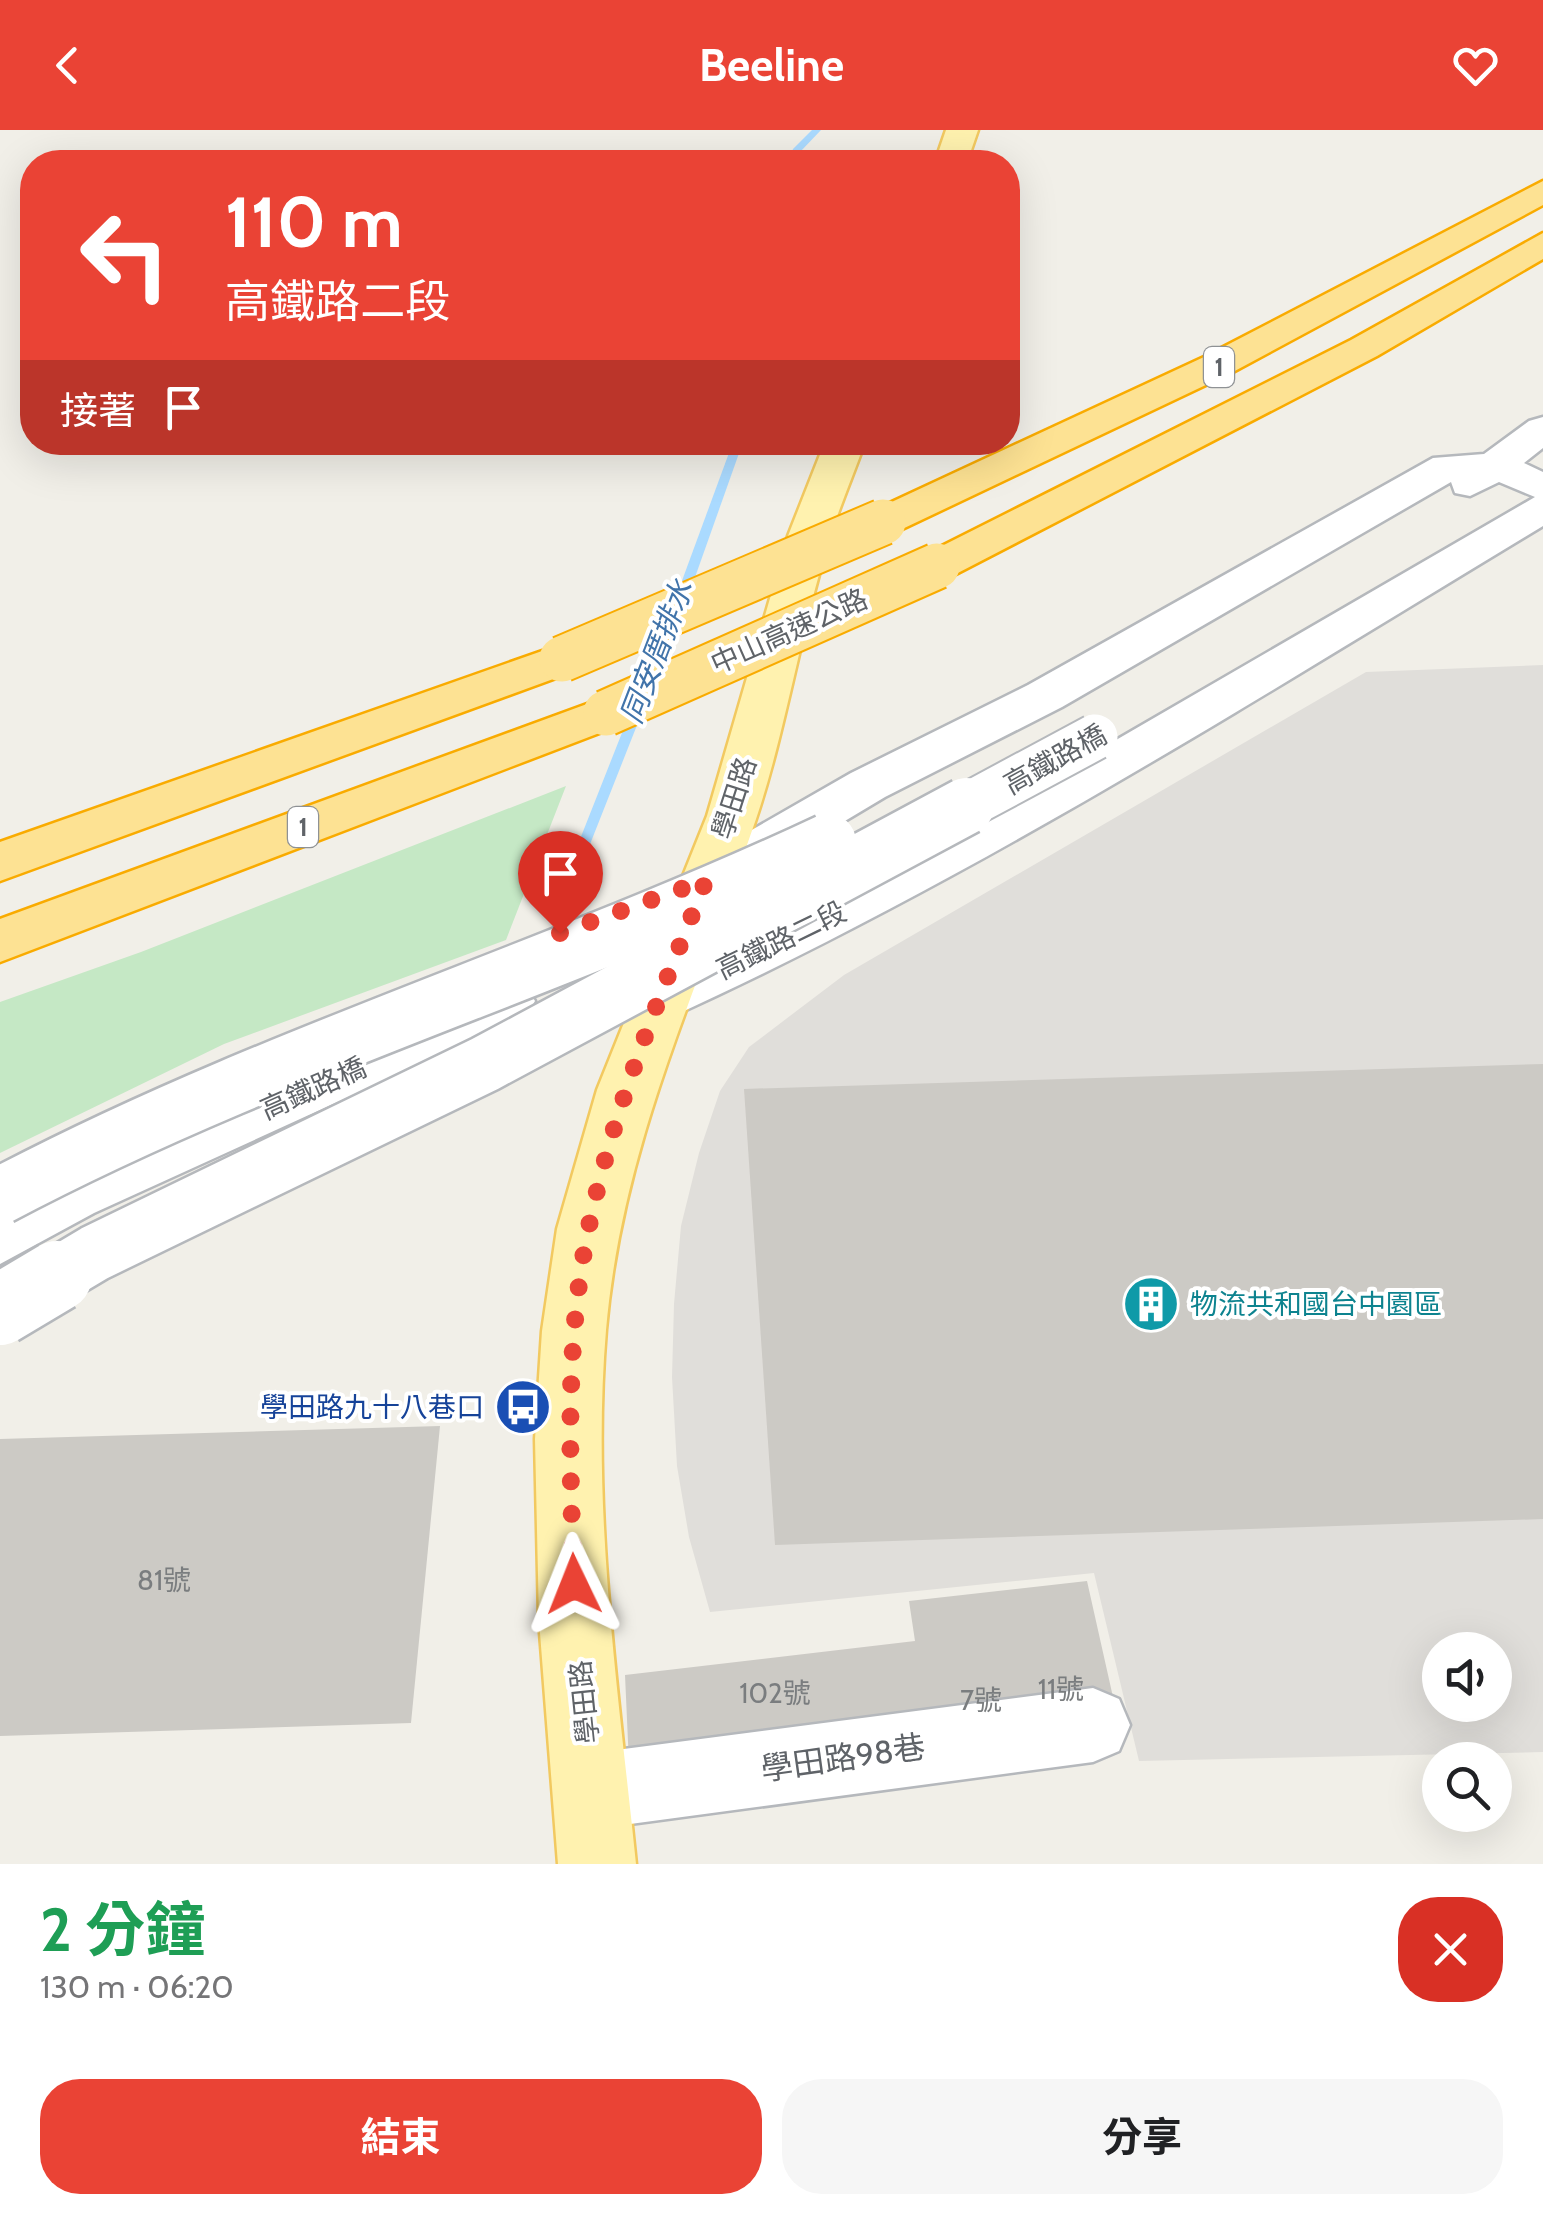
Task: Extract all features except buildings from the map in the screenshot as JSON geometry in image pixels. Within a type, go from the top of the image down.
[{"type":"highway","name":"1","points":[[0,862],[562,659],[883,522],[1098,427],[1313,321],[1543,191]]},
{"type":"highway","name":"中山高速公路","points":[[0,941],[606,713],[937,566],[1364,348],[1543,244]]},
{"type":"main road","name":"學田路","points":[[597,1864],[575,1620],[568,1439],[574,1332],[588,1230],[611,1136],[659,997],[732,816],[809,536],[840,455]]},
{"type":"street","points":[[0,1168],[47,1141],[250,1052],[706,880],[868,785],[1045,696],[1447,466],[1532,468],[1509,424],[1543,400]]},
{"type":"street","name":"高鐵路橋","points":[[0,1310],[95,1253],[485,1064],[1084,728],[1384,568],[1532,468]]},
{"type":"street","name":"高鐵路二段","points":[[0,1337],[106,1275],[332,1159],[497,1085],[659,997],[770,949],[1121,760],[1532,468]]},
{"type":"street","name":"高鐵路橋","points":[[0,1196],[56,1164],[264,1070],[612,938],[1084,728]]},
{"type":"street","name":"高鐵路橋","points":[[0,1237],[72,1195],[472,1020],[574,966],[706,880]]},
{"type":"street","name":"高鐵路橋","points":[[0,1274],[81,1227],[236,1150],[485,1037],[659,997]]},
{"type":"street","name":"學田路98巷","points":[[593,1791],[1092,1725]]},
{"type":"shaded area","name":"物流共和國台中園區","points":[[1543,665],[1543,1752],[1512,1753],[1512,1742],[1422,1742],[1422,1755],[1139,1761],[1094,1573],[710,1612],[689,1537],[677,1466],[672,1377],[681,1226],[720,1091],[749,1047],[844,975],[1366,672]]},
{"type":"green space","points":[[566,786],[506,940],[224,1044],[0,1153],[0,1002],[141,952]]},
{"type":"waterway","name":"同安厝排水","points":[[797,150],[817,130]]},
{"type":"waterway","name":"同安厝排水","points":[[682,597],[733,455]]},
{"type":"waterway","name":"同安厝排水","points":[[647,685],[670,626]]},
{"type":"waterway","name":"同安厝排水","points":[[577,862],[637,710]]},
{"type":"place","name":"物流共和國台中園區","points":[[1151,1304]]},
{"type":"place","name":"學田路九十八巷口","points":[[523,1407]]},
{"type":"route","points":[[560,933],[706,880],[659,997],[611,1136],[588,1230],[574,1332],[568,1439],[574,1584]]}]
